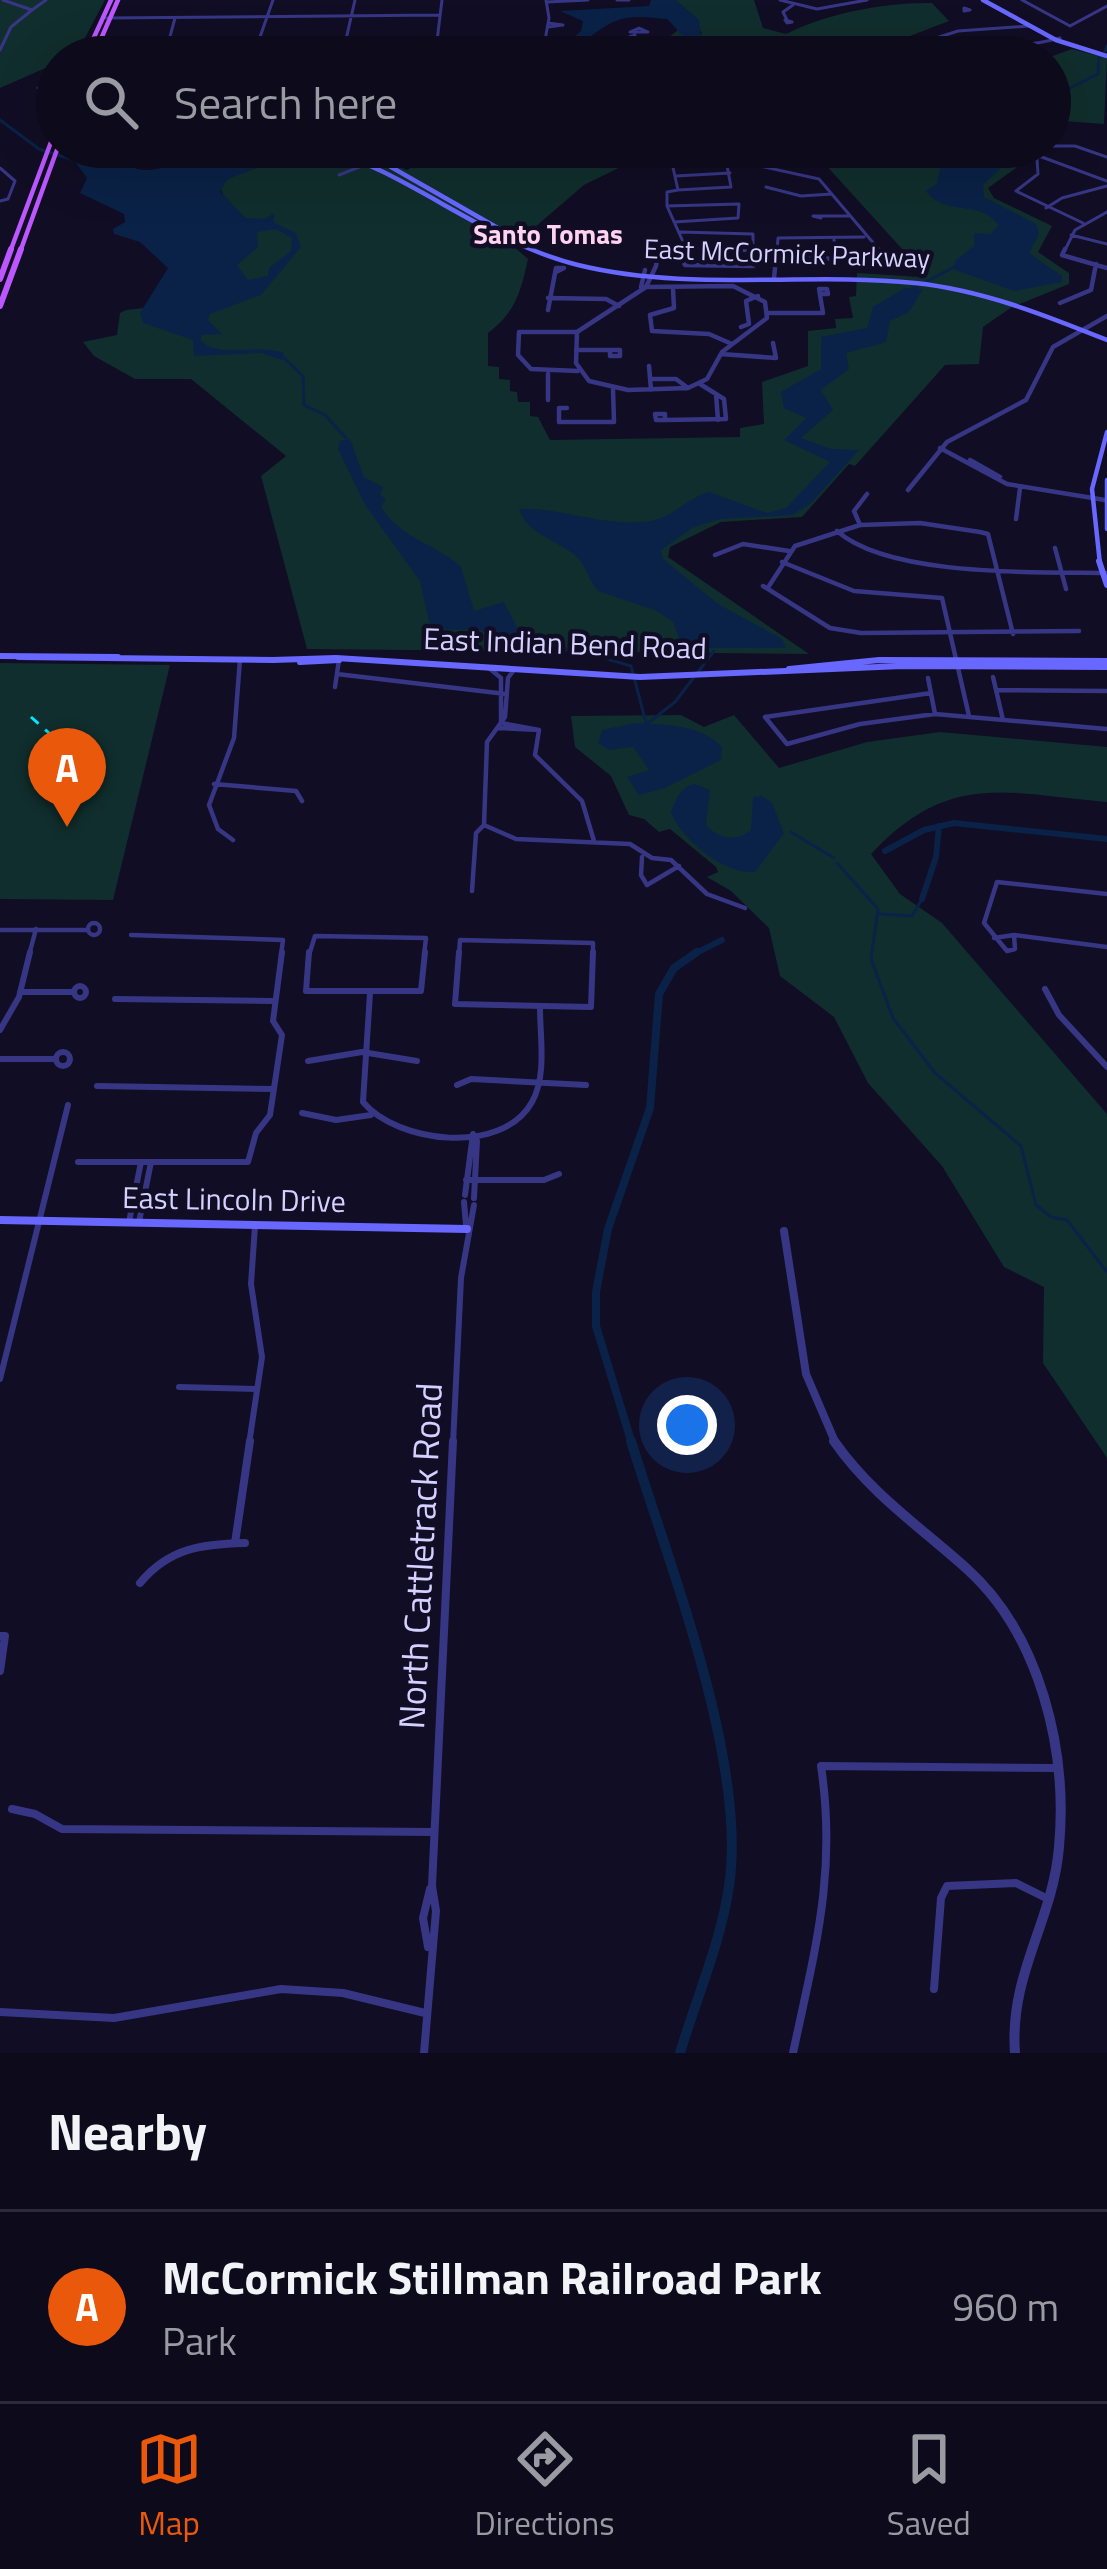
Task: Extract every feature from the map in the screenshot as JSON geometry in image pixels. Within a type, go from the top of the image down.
[{"type":"main road","points":[[98,36],[115,0]]},
{"type":"main road","points":[[987,0],[1051,36]]},
{"type":"main road","points":[[987,0],[1053,36]]},
{"type":"main road","points":[[1071,43],[1107,55]]},
{"type":"main road","name":"East McCormick Parkway","points":[[387,168],[534,248],[597,269],[944,282],[1015,298],[1107,337]]},
{"type":"main road","points":[[0,279],[45,169]]},
{"type":"main road","points":[[0,306],[45,169]]},
{"type":"main road","points":[[1107,432],[1091,498],[1107,585]]},
{"type":"main road","points":[[1107,480],[1107,529]]},
{"type":"main road","name":"East Indian Bend Road","points":[[0,656],[339,660],[558,673],[707,675],[957,663],[1107,664]]},
{"type":"main road","name":"East Lincoln Drive","points":[[0,1220],[467,1228]]},
{"type":"street","points":[[3,0],[32,10]]},
{"type":"street","points":[[0,50],[11,27],[46,0]]},
{"type":"street","points":[[259,36],[273,0]]},
{"type":"street","points":[[348,36],[356,0]]},
{"type":"street","points":[[438,36],[442,0]]},
{"type":"street","points":[[546,36],[547,1],[588,0]]},
{"type":"street","points":[[617,0],[629,0]]},
{"type":"street","points":[[780,0],[817,9],[867,0]]},
{"type":"street","points":[[1022,0],[1070,26],[1107,6]]},
{"type":"street","points":[[1033,7],[1049,3]]},
{"type":"street","points":[[787,20],[783,12],[793,5]]},
{"type":"street","points":[[106,18],[440,15]]},
{"type":"street","points":[[170,36],[175,18]]},
{"type":"street","points":[[992,23],[994,31]]},
{"type":"street","points":[[942,36],[1029,26]]},
{"type":"street","points":[[1071,147],[1107,157]]},
{"type":"street","points":[[0,168],[14,178],[3,201]]},
{"type":"street","points":[[674,168],[678,190]]},
{"type":"street","points":[[680,232],[753,234],[751,267],[685,265],[680,232],[667,206],[667,192],[731,187],[728,168]]},
{"type":"street","points":[[778,168],[806,173],[832,194],[884,256]]},
{"type":"street","points":[[1038,168],[1016,191],[1083,224]]},
{"type":"street","points":[[1068,168],[1107,184]]},
{"type":"street","points":[[676,176],[730,173]]},
{"type":"street","points":[[1046,208],[1107,184]]},
{"type":"street","points":[[773,189],[808,197],[832,194]]},
{"type":"street","points":[[667,206],[737,203],[739,218],[674,221]]},
{"type":"street","points":[[1106,213],[1071,235],[1062,254],[1107,268]]},
{"type":"street","points":[[821,218],[852,215]]},
{"type":"street","points":[[1071,235],[1107,244]]},
{"type":"street","points":[[773,276],[778,238],[866,237]]},
{"type":"street","points":[[778,260],[838,259],[834,240]]},
{"type":"street","points":[[650,287],[658,244]]},
{"type":"street","points":[[658,252],[754,250]]},
{"type":"street","points":[[778,260],[783,276]]},
{"type":"street","points":[[1060,303],[1091,290],[1096,264]]},
{"type":"street","points":[[548,310],[556,272]]},
{"type":"street","points":[[642,289],[645,272]]},
{"type":"street","points":[[578,371],[531,369],[518,355],[518,332],[577,332],[650,287],[733,286],[758,296],[769,313]]},
{"type":"street","points":[[673,289],[674,308],[650,315],[652,331],[706,334],[732,344]]},
{"type":"street","points":[[769,313],[823,314],[820,295]]},
{"type":"street","points":[[742,327],[749,324],[746,301],[758,296]]},
{"type":"street","points":[[548,298],[606,298],[619,305]]},
{"type":"street","points":[[577,332],[578,371],[589,381],[613,389],[688,388],[712,375],[721,354],[769,313]]},
{"type":"street","points":[[908,490],[942,447],[1026,400],[1051,349],[1095,320],[1107,320]]},
{"type":"street","points":[[721,354],[776,358],[773,343]]},
{"type":"street","points":[[576,350],[610,350]]},
{"type":"street","points":[[649,366],[651,390]]},
{"type":"street","points":[[548,372],[548,400]]},
{"type":"street","points":[[650,379],[676,380],[688,388]]},
{"type":"street","points":[[665,420],[726,419],[724,399],[700,384]]},
{"type":"street","points":[[569,422],[614,422],[613,389]]},
{"type":"street","points":[[716,394],[718,420]]},
{"type":"street","points":[[942,447],[1021,487],[1105,500]]},
{"type":"street","points":[[1016,519],[1015,502],[1021,487]]},
{"type":"street","points":[[860,524],[854,511],[867,494]]},
{"type":"street","points":[[715,555],[753,544],[789,551],[860,524],[920,521],[988,534],[1013,634]]},
{"type":"street","points":[[837,531],[874,556],[998,570],[1105,573]]},
{"type":"street","points":[[1055,548],[1066,589]]},
{"type":"street","points":[[789,551],[766,586],[791,607],[830,628],[950,634],[1078,631]]},
{"type":"street","points":[[782,562],[812,570],[854,591],[942,598],[969,716]]},
{"type":"street","points":[[233,840],[213,823],[207,803],[235,735],[240,659]]},
{"type":"street","points":[[335,687],[339,660]]},
{"type":"street","points":[[489,668],[501,678],[504,694]]},
{"type":"street","points":[[472,891],[476,833],[484,825],[487,742],[499,725],[508,678],[514,670]]},
{"type":"street","points":[[337,674],[504,694]]},
{"type":"street","points":[[993,677],[1003,719]]},
{"type":"street","points":[[928,678],[935,715]]},
{"type":"street","points":[[996,690],[1107,691]]},
{"type":"street","points":[[931,693],[765,717],[787,744],[860,724],[935,715],[1107,729]]},
{"type":"street","points":[[851,705],[860,724]]},
{"type":"street","points":[[499,725],[539,730],[535,755],[582,801],[594,842]]},
{"type":"street","points":[[214,784],[296,791],[302,801]]},
{"type":"street","points":[[484,825],[509,840],[620,842],[652,862],[665,858],[697,885],[745,908]]},
{"type":"street","points":[[642,856],[643,884],[680,866]]},
{"type":"street","points":[[1014,935],[1015,949],[1010,951],[994,938],[983,917],[997,882],[1107,894]]},
{"type":"street","points":[[0,1030],[20,992],[36,929]]},
{"type":"street","points":[[0,930],[87,930]]},
{"type":"street","points":[[78,1162],[248,1162],[256,1133],[270,1115],[282,1035],[273,1022],[284,940],[130,935]]},
{"type":"street","points":[[994,938],[1014,935],[1107,947]]},
{"type":"street","points":[[315,936],[426,938],[422,991],[370,993],[306,991],[310,942],[315,936]]},
{"type":"street","points":[[460,940],[592,943],[591,1007],[540,1008],[455,1004],[460,940]]},
{"type":"street","points":[[1045,988],[1059,1015],[1107,1067]]},
{"type":"street","points":[[20,992],[72,992]]},
{"type":"street","points":[[370,993],[361,1091],[371,1114]]},
{"type":"street","points":[[115,1000],[274,1001]]},
{"type":"street","points":[[302,1113],[315,1119],[371,1114],[405,1134],[473,1134],[508,1126],[533,1101],[540,1008]]},
{"type":"street","points":[[308,1061],[320,1055],[404,1055],[417,1061]]},
{"type":"street","points":[[0,1059],[56,1059]]},
{"type":"street","points":[[457,1085],[471,1079],[586,1085]]},
{"type":"street","points":[[98,1086],[274,1089]]},
{"type":"street","points":[[0,1379],[68,1105]]},
{"type":"street","name":"North Cattletrack Road","points":[[424,2053],[436,1911],[434,1832],[461,1278],[478,1141],[473,1134]]},
{"type":"street","points":[[134,1222],[146,1162]]},
{"type":"street","points":[[471,1180],[544,1180],[559,1174]]},
{"type":"street","points":[[140,1583],[174,1550],[201,1543],[240,1543],[261,1342],[250,1268],[255,1225]]},
{"type":"street","points":[[784,1231],[798,1352],[823,1420],[872,1489],[1004,1606],[1036,1670],[1061,1842],[1014,1993],[1015,2053]]},
{"type":"street","points":[[179,1387],[257,1389]]},
{"type":"street","points":[[0,1636],[4,1636],[5,1651],[0,1671]]},
{"type":"street","points":[[793,2053],[827,1894],[830,1826],[821,1766],[1053,1768]]},
{"type":"street","points":[[12,1809],[62,1828],[434,1832]]},
{"type":"street","points":[[934,1989],[941,1898],[947,1886],[1016,1883],[1046,1898]]},
{"type":"street","points":[[0,2012],[92,2019],[156,2014],[258,1990],[345,1990],[425,2013]]},
{"type":"green space","points":[[0,0],[105,0],[86,36],[36,36],[36,72],[0,88]]},
{"type":"green space","points":[[675,0],[754,0],[763,28],[786,34],[838,15],[896,4],[932,3],[949,21],[910,36],[694,36],[702,34],[694,16]]},
{"type":"green space","points":[[1071,49],[1107,58],[1104,124],[1071,122]]},
{"type":"green space","points":[[253,168],[619,168],[584,185],[513,246],[528,259],[523,282],[505,318],[488,333],[488,366],[499,367],[499,379],[510,380],[510,391],[517,392],[518,402],[530,402],[530,416],[538,417],[550,440],[740,437],[740,428],[764,424],[762,382],[808,366],[808,331],[836,328],[835,319],[853,318],[849,297],[856,296],[857,273],[920,277],[923,272],[828,168],[1016,168],[988,188],[994,198],[1052,226],[1038,252],[1069,273],[1069,284],[1012,307],[983,327],[979,364],[945,365],[855,466],[849,464],[802,517],[721,522],[670,547],[668,557],[809,654],[307,649],[261,476],[286,456],[191,379],[135,379],[94,356],[83,342],[117,335],[120,313],[126,310],[199,302],[245,218],[226,201],[220,188]]},
{"type":"green space","points":[[0,663],[170,665],[113,900],[0,899]]},
{"type":"green space","points":[[681,715],[704,727],[734,715],[779,768],[867,742],[940,732],[1107,747],[1107,802],[1008,793],[953,799],[899,828],[871,854],[900,894],[942,923],[1107,1114],[1107,1458],[1043,1363],[1044,1287],[1004,1267],[942,1166],[868,1083],[834,1017],[780,976],[769,928],[731,891],[707,877],[718,872],[716,867],[670,829],[659,832],[644,819],[629,815],[611,776],[575,747],[571,716]]},
{"type":"water","points":[[651,0],[675,0],[699,20],[701,36],[683,36],[667,19],[635,17],[616,21],[590,36],[575,36],[583,21],[560,11],[649,6]]},
{"type":"water","points":[[80,168],[256,168],[228,179],[220,191],[245,218],[264,219],[275,213],[273,222],[296,233],[301,247],[261,295],[210,314],[208,320],[222,334],[202,335],[200,340],[218,349],[273,350],[284,353],[282,360],[261,353],[194,356],[193,340],[143,323],[140,313],[168,268],[140,242],[114,234],[113,229],[125,222],[124,214],[80,193],[87,178]],"holes":[[[276,229],[292,238],[291,251],[269,268],[268,276],[248,280],[237,265],[258,247],[257,232]]]},
{"type":"water","points":[[940,168],[1001,168],[983,185],[984,197],[1036,224],[1039,234],[1029,253],[1062,276],[1062,282],[1014,291],[955,270],[955,261],[974,246],[974,233],[991,234],[998,225],[982,212],[933,199],[926,191],[937,184]]},
{"type":"water","points":[[905,288],[923,289],[909,312],[890,321],[886,342],[846,353],[849,369],[821,390],[833,410],[801,438],[831,449],[859,450],[810,504],[792,515],[720,519],[692,528],[661,550],[663,559],[718,604],[782,639],[786,648],[683,648],[673,622],[657,611],[598,591],[578,558],[523,518],[519,509],[617,522],[650,521],[709,492],[767,513],[786,508],[830,462],[784,440],[806,418],[784,408],[781,392],[821,369],[821,337],[867,328],[873,307]]},
{"type":"water","points":[[350,439],[364,477],[383,487],[380,494],[386,500],[381,507],[389,518],[461,567],[474,611],[504,602],[526,645],[479,630],[439,629],[429,622],[420,581],[365,505],[338,449],[340,441]]},
{"type":"water","points":[[636,723],[704,734],[722,747],[721,760],[665,788],[639,795],[627,777],[649,770],[633,747],[609,750],[598,743],[602,730]]},
{"type":"water","points":[[695,784],[710,790],[706,825],[722,836],[740,836],[751,830],[753,797],[762,796],[772,803],[784,833],[755,872],[718,862],[676,823],[671,812],[675,802]]},
{"type":"waterway","points":[[1105,51],[1107,46]]},
{"type":"waterway","points":[[1071,88],[1098,74],[1099,56]]},
{"type":"waterway","points":[[0,120],[36,147]]},
{"type":"waterway","points":[[912,289],[956,266]]},
{"type":"waterway","points":[[282,356],[303,376],[304,405],[325,415],[346,438]]},
{"type":"waterway","points":[[523,643],[583,652],[631,666],[646,723]]},
{"type":"waterway","points":[[648,723],[675,702],[714,651]]},
{"type":"waterway","points":[[939,827],[954,823],[1107,839]]},
{"type":"waterway","points":[[885,851],[939,827]]},
{"type":"waterway","points":[[922,899],[936,857],[939,827]]},
{"type":"waterway","points":[[791,832],[834,858]]},
{"type":"waterway","points":[[837,863],[878,909],[871,959],[893,1018],[935,1073],[1021,1146],[1036,1205],[1051,1217],[1067,1220],[1107,1272]]},
{"type":"waterway","points":[[880,914],[912,916],[922,899]]},
{"type":"waterway","points":[[694,954],[722,940]]},
{"type":"waterway","points":[[632,1444],[596,1326],[596,1292],[608,1229],[650,1108],[659,994],[674,968],[694,954]]},
{"type":"waterway","points":[[631,1441],[701,1663],[727,1782],[732,1837],[720,1928],[680,2053]]},
{"type":"railway","points":[[31,717],[85,765]]},
{"type":"place","name":"McCormick Stillman Railroad Park","points":[[67,827]]},
{"type":"district","name":"Santo Tomas","points":[[548,235]]}]
